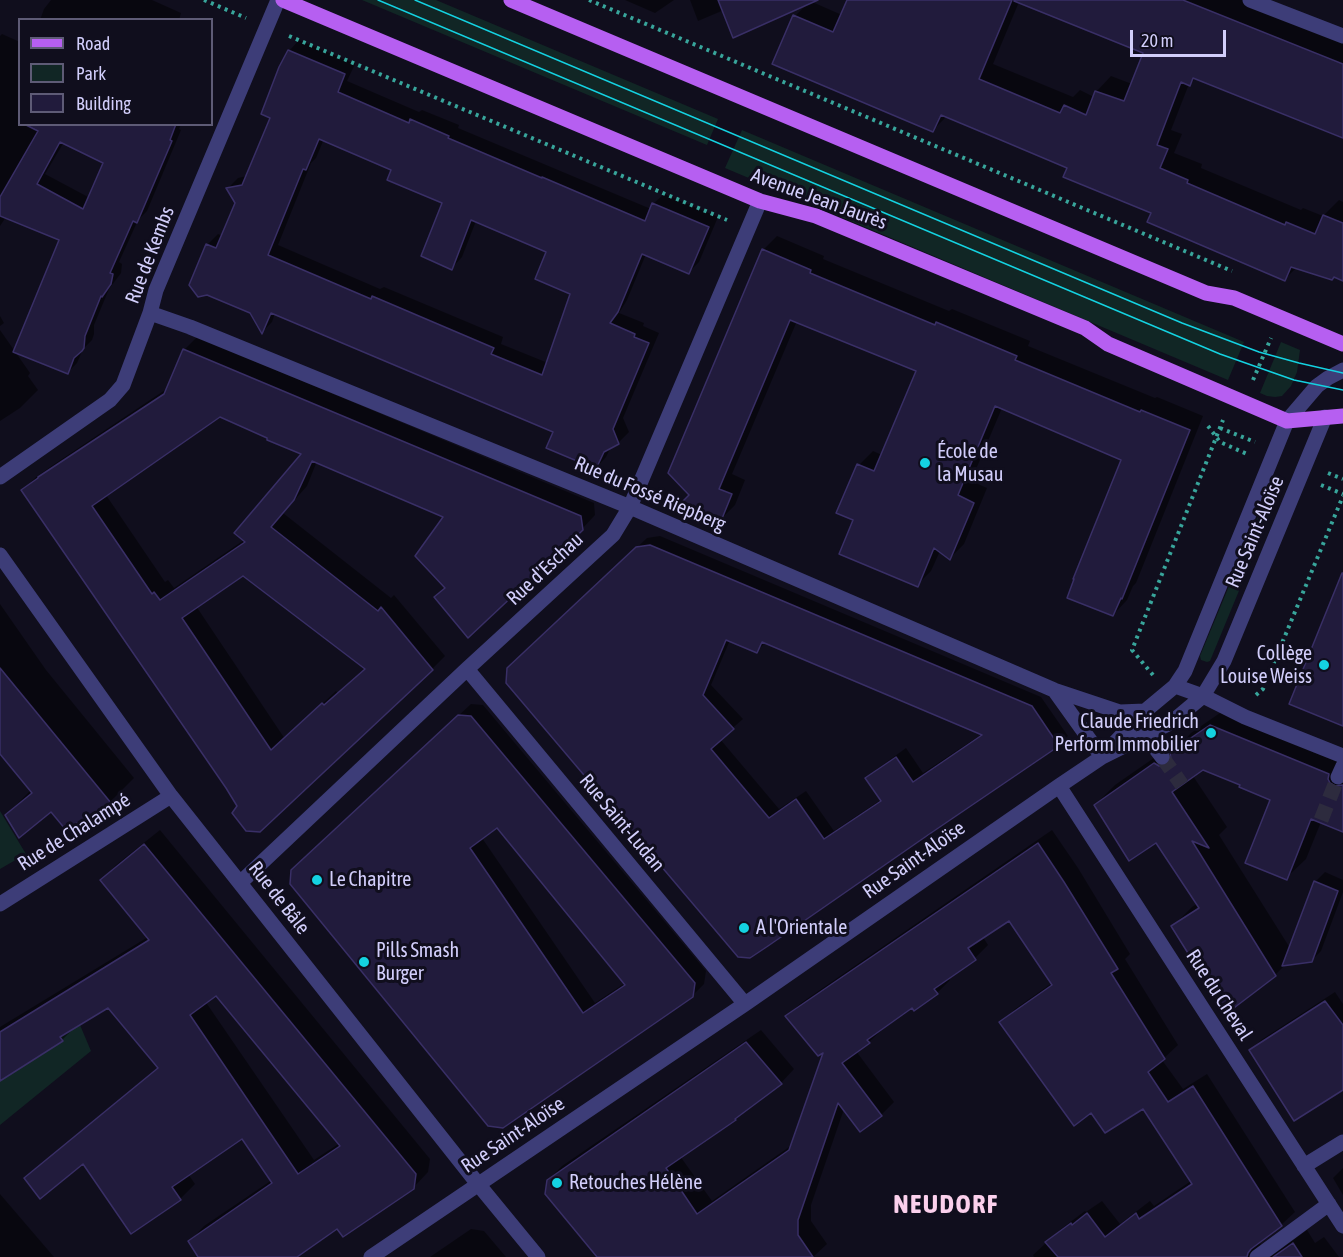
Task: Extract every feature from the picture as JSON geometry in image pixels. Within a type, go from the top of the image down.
[{"type":"main road","name":"Avenue Jean Jaurès","points":[[280,0],[760,201],[816,216],[1085,328],[1108,344],[1287,421]]},
{"type":"main road","points":[[511,0],[1206,293],[1234,298],[1343,344]]},
{"type":"main road","points":[[1287,421],[1343,416]]},
{"type":"street","name":"Rue de Kembs","points":[[0,477],[110,400],[123,385],[150,313],[156,290],[280,0]]},
{"type":"street","points":[[1250,0],[1343,36]]},
{"type":"street","name":"Rue d'Eschau","points":[[240,883],[613,535],[630,507],[760,201]]},
{"type":"street","name":"Rue du Fossé Riepberg","points":[[150,313],[190,327],[630,507],[1054,690],[1120,712],[1146,711]]},
{"type":"street","name":"Rue Saint-Aloïse","points":[[1102,757],[1146,711],[1175,686],[1185,670],[1287,421],[1317,386],[1343,370]]},
{"type":"street","name":"Rue Saint-Aloïse","points":[[371,1257],[745,1004],[1102,757],[1172,722],[1203,696],[1224,661],[1324,417]]},
{"type":"street","name":"Rue de Bâle","points":[[0,555],[171,796],[538,1257]]},
{"type":"street","name":"Rue Saint-Ludan","points":[[467,669],[745,1004]]},
{"type":"street","points":[[1175,686],[1343,756]]},
{"type":"street","points":[[1054,690],[1102,757]]},
{"type":"street","points":[[1146,735],[1162,757]]},
{"type":"street","name":"Rue du Cheval","points":[[1059,786],[1343,1226]]},
{"type":"street","name":"Rue de Chalampé","points":[[0,903],[171,796]]},
{"type":"street","points":[[1304,1166],[1343,1142]]},
{"type":"street","points":[[1257,1257],[1329,1204]]},
{"type":"path","points":[[204,0],[729,220],[750,225]]},
{"type":"path","points":[[589,0],[1234,272]]},
{"type":"path","points":[[1224,419],[1235,424],[1280,318]]},
{"type":"path","points":[[1208,426],[1220,442],[1249,455]]},
{"type":"path","points":[[1175,686],[1153,675],[1132,650],[1220,428]]},
{"type":"path","points":[[1245,717],[1251,700],[1263,689],[1343,495],[1317,484]]},
{"type":"green space","points":[[362,0],[436,0],[718,119],[707,145]]},
{"type":"green space","points":[[742,130],[1244,342],[1228,380],[725,168]]},
{"type":"green space","points":[[1281,342],[1300,350],[1297,372],[1291,386],[1282,396],[1267,396],[1260,393]]},
{"type":"green space","points":[[1273,480],[1283,484],[1210,661],[1201,660],[1200,656]]},
{"type":"green space","points":[[0,811],[26,854],[0,869]]},
{"type":"green space","points":[[80,1025],[91,1051],[0,1125],[0,1081],[63,1041],[60,1037]]},
{"type":"building","points":[[718,0],[818,0],[733,38]]},
{"type":"building","points":[[847,0],[1012,0],[979,79],[1060,113],[1064,105],[1086,115],[1095,91],[1124,101],[1143,53],[1014,0],[1183,0],[1343,64],[1343,138],[1193,78],[1190,86],[1181,82],[1157,145],[1168,149],[1160,168],[1188,180],[1187,183],[1285,225],[1286,222],[1315,234],[1323,215],[1343,223],[1343,281],[1334,277],[1332,280],[1291,267],[1285,281],[1147,222],[1151,213],[1063,177],[1067,168],[941,115],[933,132],[772,64],[793,15],[833,32]]},
{"type":"building","points":[[288,50],[345,74],[338,92],[409,123],[410,119],[449,136],[448,138],[645,221],[652,203],[709,227],[689,274],[642,254],[618,312],[610,323],[649,343],[613,429],[619,444],[604,452],[596,469],[546,448],[553,432],[271,313],[262,334],[250,313],[207,295],[198,297],[189,285],[206,244],[216,248],[235,203],[226,188],[242,185],[270,118],[261,114]],"holes":[[[319,139],[391,170],[387,180],[442,203],[421,256],[452,270],[471,220],[546,252],[535,279],[570,294],[542,375],[491,354],[494,348],[268,255],[303,169],[306,170]]]},
{"type":"building","points":[[28,126],[175,126],[170,140],[172,141],[137,223],[133,221],[110,273],[113,274],[111,284],[101,296],[85,336],[84,348],[74,358],[68,374],[13,352],[59,240],[0,216],[0,197],[38,131]],"holes":[[[60,142],[103,163],[83,209],[37,184]]]},
{"type":"building","points":[[762,249],[811,270],[810,273],[1017,356],[1015,360],[1140,412],[1141,410],[1190,430],[1122,599],[1113,616],[1067,598],[1121,460],[995,406],[958,495],[974,503],[950,560],[934,548],[918,587],[839,554],[853,520],[836,513],[857,464],[874,471],[916,371],[790,320],[719,489],[732,494],[721,521],[681,503],[689,495],[668,473]]},
{"type":"building","points":[[183,349],[581,516],[583,530],[468,638],[434,597],[445,588],[415,556],[443,517],[312,461],[294,500],[271,527],[378,611],[381,607],[433,670],[260,832],[246,831],[232,813],[237,806],[226,788],[21,490],[164,394]],"holes":[[[220,417],[301,454],[234,533],[245,542],[160,600],[154,592],[152,594],[92,506]],[[243,576],[365,669],[324,705],[322,703],[271,750],[182,618]]]},
{"type":"building","points":[[650,545],[1032,706],[1059,746],[750,958],[738,957],[506,683],[507,668],[636,547]],"holes":[[[726,640],[757,653],[762,642],[982,735],[913,782],[896,757],[865,778],[881,801],[824,839],[796,799],[769,818],[711,749],[734,729],[703,695]]]},
{"type":"building","name":"Collège Louise Weiss","points":[[1343,573],[1343,726],[1289,704]]},
{"type":"building","points":[[0,668],[111,803],[66,830],[51,812],[19,838],[5,815],[32,793],[0,754]]},
{"type":"building","points":[[458,715],[471,716],[695,983],[693,997],[503,1128],[488,1126],[290,884],[291,870]],"holes":[[[497,828],[625,985],[583,1013],[470,848]]]},
{"type":"building","points":[[1210,725],[1329,774],[1330,783],[1335,786],[1343,785],[1343,832],[1311,819],[1287,880],[1245,863],[1270,800],[1203,770],[1172,792],[1209,848],[1192,841],[1276,976],[1226,1014],[1171,926],[1199,908],[1156,843],[1129,861],[1094,805],[1154,763],[1159,766],[1167,765],[1171,760],[1170,752]]},
{"type":"building","points":[[1038,843],[1118,969],[1111,973],[1165,1059],[1148,1072],[1168,1102],[1193,1086],[1282,1226],[1251,1249],[1247,1257],[1058,1257],[1045,1242],[1087,1213],[1105,1237],[1136,1213],[1139,1219],[1192,1184],[1143,1109],[1105,1133],[1091,1113],[1074,1126],[999,1022],[1052,985],[1009,921],[968,948],[976,960],[934,989],[938,994],[914,1011],[912,1008],[867,1040],[870,1043],[842,1063],[882,1116],[860,1132],[838,1103],[798,1220],[798,1235],[813,1257],[597,1257],[545,1194],[547,1180],[746,1042],[782,1084],[736,1120],[666,1168],[697,1214],[789,1150],[823,1053],[818,1056],[785,1016]]},
{"type":"building","points":[[144,844],[416,1174],[414,1189],[343,1237],[337,1229],[297,1257],[198,1257],[188,1241],[272,1183],[242,1139],[172,1187],[181,1200],[131,1234],[83,1164],[40,1199],[24,1178],[158,1068],[108,1008],[60,1037],[63,1041],[0,1081],[0,1032],[149,940],[100,880]],"holes":[[[216,996],[340,1146],[298,1174],[190,1015]]]},
{"type":"building","points":[[1314,881],[1338,891],[1312,962],[1282,966]]},
{"type":"building","points":[[1325,1001],[1343,1025],[1343,1090],[1294,1121],[1249,1050]]},
{"type":"building","points":[[1293,1243],[1302,1257],[1273,1257]]},
{"type":"tunnel","points":[[1162,757],[1182,785]]},
{"type":"tunnel","points":[[1321,820],[1338,777]]},
{"type":"tram line","points":[[378,0],[1220,354],[1294,380],[1343,390]]},
{"type":"tram line","points":[[415,0],[1182,323],[1259,352],[1343,373]]},
{"type":"place","name":"École de la Musau","points":[[925,463]]},
{"type":"place","name":"Collège Louise Weiss","points":[[1324,665]]},
{"type":"place","name":"Claude Friedrich Perform Immobilier","points":[[1211,733]]},
{"type":"place","name":"Le Chapitre","points":[[317,880]]},
{"type":"place","name":"A l'Orientale","points":[[744,928]]},
{"type":"place","name":"Pills Smash Burger","points":[[364,962]]},
{"type":"place","name":"Retouches Hélène","points":[[557,1183]]},
{"type":"district","name":"NEUDORF","points":[[946,1205]]}]
